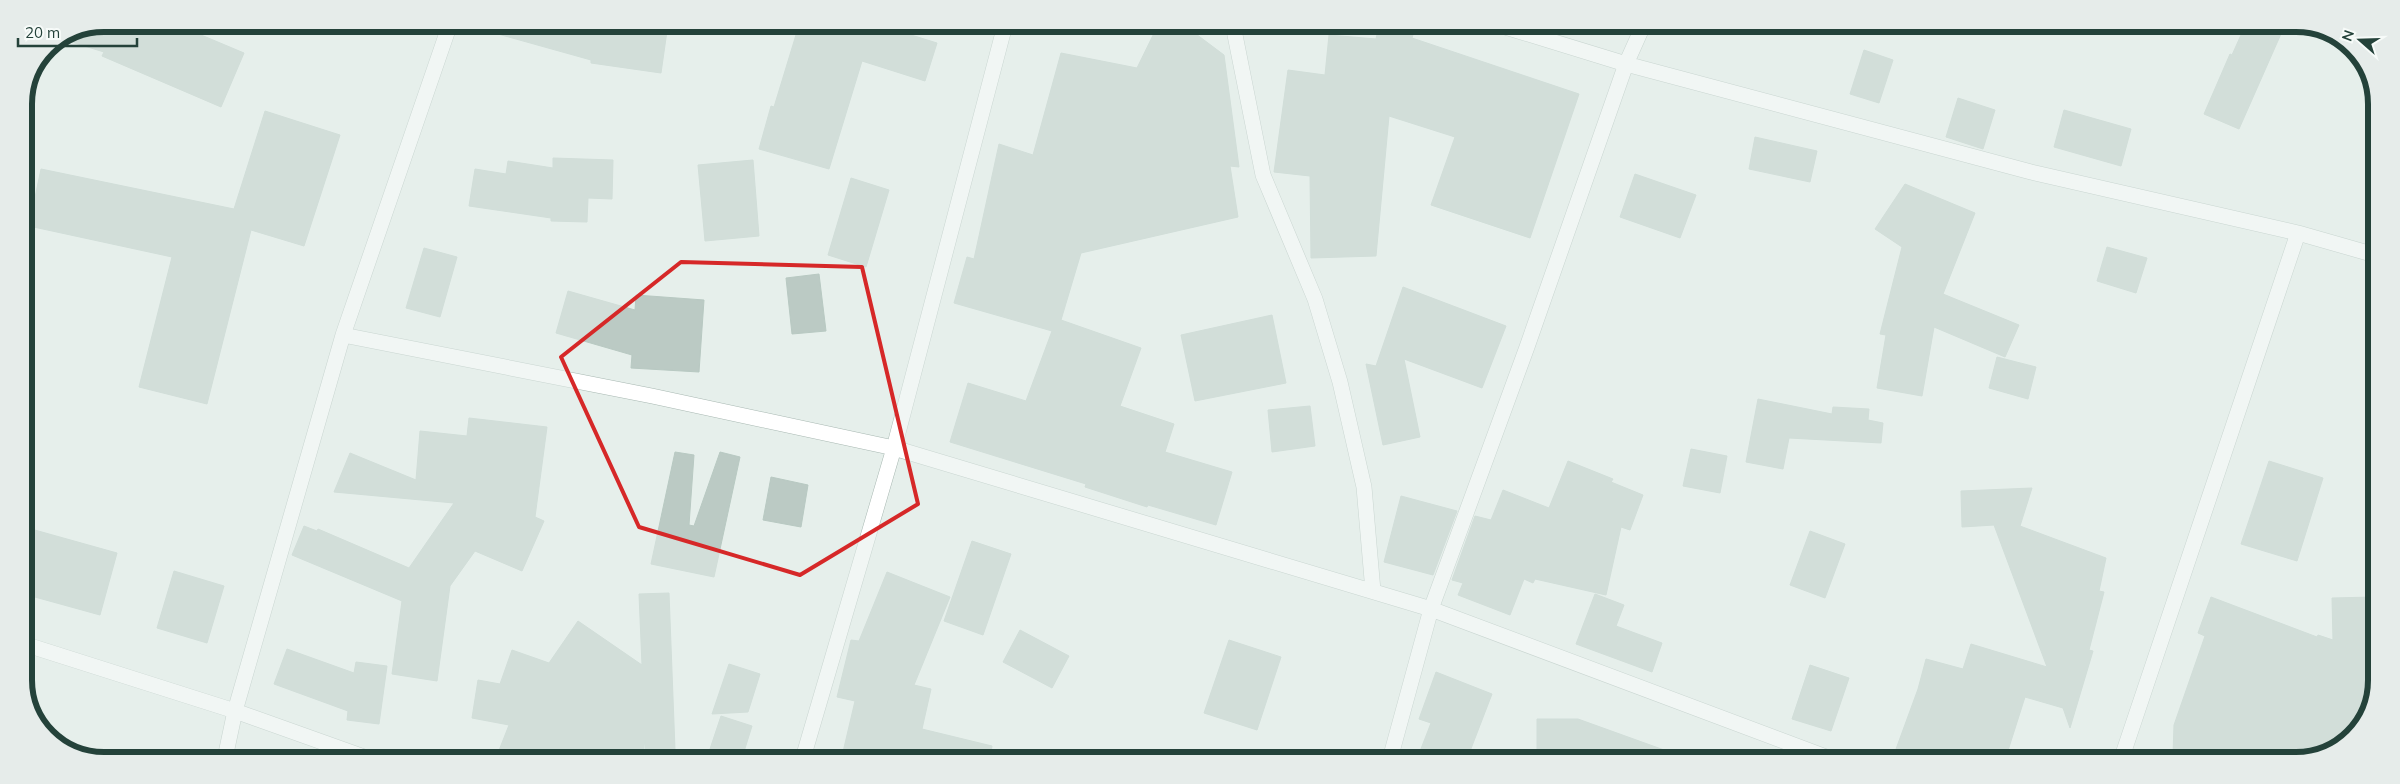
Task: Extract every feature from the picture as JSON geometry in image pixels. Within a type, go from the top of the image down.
[{"type":"street","points":[[227,752],[235,711],[343,335],[447,32]]},
{"type":"street","points":[[805,752],[894,448],[1003,32]]},
{"type":"street","points":[[1234,32],[1263,175],[1314,299],[1340,382],[1364,487],[1373,591]]},
{"type":"street","points":[[1522,32],[1626,64],[2031,172],[2298,233],[2367,253]]},
{"type":"street","points":[[1392,752],[1432,609],[1527,347],[1626,64],[1641,32]]},
{"type":"street","points":[[2124,752],[2298,233]]},
{"type":"street","points":[[343,335],[642,394],[894,448],[1432,609],[1813,752]]},
{"type":"street","points":[[33,647],[235,711],[350,752]]},
{"type":"highlighted area","points":[[681,262],[862,267],[918,504],[800,575],[639,527],[561,357]]},
{"type":"building","points":[[104,32],[194,32],[244,53],[221,107],[102,56],[104,52],[70,42],[90,34]]},
{"type":"building","points":[[498,32],[667,32],[661,73],[591,63],[591,60],[498,34]]},
{"type":"building","points":[[797,32],[902,32],[937,43],[925,81],[862,61],[829,169],[759,149],[771,106],[774,107]]},
{"type":"building","points":[[1155,32],[1193,32],[1224,55],[1239,167],[1230,166],[1238,217],[1081,253],[1061,320],[1141,348],[1120,406],[1174,424],[1165,452],[1232,472],[1216,525],[1148,505],[1147,507],[1085,487],[1086,484],[950,442],[968,383],[1026,401],[1052,331],[954,303],[967,257],[974,259],[999,144],[1033,155],[1061,53],[1137,68]]},
{"type":"building","points":[[1378,32],[1414,32],[1412,38],[1579,94],[1530,238],[1431,205],[1455,137],[1389,116],[1376,256],[1311,258],[1310,176],[1274,172],[1288,70],[1325,75],[1329,35],[1376,39]]},
{"type":"building","points":[[2242,32],[2282,32],[2239,129],[2204,114],[2230,54],[2232,55]]},
{"type":"building","points":[[1864,50],[1893,60],[1879,103],[1850,94]]},
{"type":"building","points":[[1958,98],[1995,110],[1983,149],[1946,137]]},
{"type":"building","points":[[2064,110],[2131,129],[2121,166],[2054,147]]},
{"type":"building","points":[[265,111],[340,135],[304,246],[251,230],[207,404],[139,387],[172,257],[32,227],[32,211],[41,169],[234,209]]},
{"type":"building","points":[[1755,137],[1817,151],[1810,182],[1749,169]]},
{"type":"building","points":[[553,158],[613,160],[612,199],[588,198],[587,222],[551,221],[551,218],[469,206],[475,169],[506,174],[508,161],[553,168]]},
{"type":"building","points":[[753,160],[759,236],[705,241],[698,165]]},
{"type":"building","points":[[1635,174],[1696,195],[1680,238],[1620,217]]},
{"type":"building","points":[[851,178],[889,190],[866,267],[828,255]]},
{"type":"building","points":[[1905,184],[1975,213],[1943,294],[2019,325],[2005,357],[1934,327],[1922,396],[1877,388],[1886,335],[1880,334],[1902,247],[1875,229]]},
{"type":"building","points":[[2107,247],[2147,258],[2136,293],[2097,281]]},
{"type":"building","points":[[424,248],[457,257],[440,317],[406,308]]},
{"type":"building","points":[[819,274],[826,331],[792,334],[786,278]]},
{"type":"building","points":[[1403,287],[1506,326],[1482,388],[1404,359],[1420,437],[1383,445],[1366,364],[1376,366]]},
{"type":"building","points":[[568,291],[635,310],[636,295],[704,300],[699,372],[631,368],[632,355],[556,333]]},
{"type":"building","points":[[1272,315],[1286,383],[1195,401],[1181,335]]},
{"type":"building","points":[[1997,357],[2036,367],[2028,399],[1989,388]]},
{"type":"building","points":[[1758,399],[1832,414],[1833,407],[1869,409],[1868,420],[1883,423],[1881,443],[1789,438],[1783,469],[1746,462]]},
{"type":"building","points":[[1310,406],[1315,446],[1272,452],[1268,410]]},
{"type":"building","points":[[469,418],[547,427],[535,517],[544,521],[522,571],[475,551],[450,586],[437,681],[392,674],[402,601],[292,555],[304,526],[317,531],[318,529],[409,568],[454,503],[334,492],[350,453],[416,480],[420,431],[467,436]]},
{"type":"building","points":[[1691,449],[1727,456],[1720,493],[1683,486]]},
{"type":"building","points":[[675,452],[694,455],[689,525],[694,526],[720,452],[740,457],[714,577],[651,564]]},
{"type":"building","points":[[1568,461],[1613,479],[1611,482],[1643,495],[1630,530],[1621,527],[1606,595],[1535,579],[1533,583],[1524,579],[1510,615],[1458,595],[1463,583],[1452,580],[1475,516],[1491,520],[1503,490],[1549,508]]},
{"type":"building","points":[[2269,461],[2323,478],[2297,561],[2241,544]]},
{"type":"building","points":[[771,477],[808,485],[801,527],[763,520]]},
{"type":"building","points":[[2032,488],[2020,526],[2106,558],[2099,591],[2104,592],[2089,650],[2093,651],[2070,728],[2063,708],[2025,697],[2008,752],[1895,752],[1918,689],[1926,659],[1963,669],[1971,644],[2047,667],[1994,525],[1962,527],[1961,491]]},
{"type":"building","points":[[1401,496],[1457,511],[1433,575],[1384,562]]},
{"type":"building","points":[[33,529],[117,553],[100,615],[33,596]]},
{"type":"building","points":[[1810,531],[1845,544],[1825,598],[1790,585]]},
{"type":"building","points":[[972,541],[1011,554],[983,635],[944,621]]},
{"type":"building","points":[[174,571],[224,586],[207,643],[157,628]]},
{"type":"building","points":[[887,572],[950,597],[914,685],[931,689],[922,729],[992,746],[991,752],[843,752],[855,701],[837,697],[851,640],[859,641]]},
{"type":"building","points":[[669,593],[675,750],[645,751],[645,740],[643,752],[498,752],[509,725],[472,718],[478,680],[500,684],[512,650],[549,663],[578,621],[642,665],[639,594]]},
{"type":"building","points":[[1595,594],[1624,605],[1616,626],[1662,643],[1652,672],[1576,644]]},
{"type":"building","points":[[2211,597],[2317,637],[2318,635],[2333,640],[2332,598],[2368,597],[2368,680],[2365,698],[2360,711],[2350,727],[2339,737],[2319,748],[2310,750],[2296,752],[2173,752],[2174,725],[2205,636],[2198,633]]},
{"type":"building","points":[[1020,630],[1069,656],[1052,688],[1003,662]]},
{"type":"building","points":[[1229,640],[1281,657],[1257,730],[1204,713]]},
{"type":"building","points":[[287,649],[354,673],[356,662],[387,666],[379,724],[347,720],[348,711],[274,684]]},
{"type":"building","points":[[729,664],[760,674],[748,712],[712,714]]},
{"type":"building","points":[[1810,665],[1849,678],[1831,731],[1792,719]]},
{"type":"building","points":[[1436,672],[1492,694],[1470,752],[1420,752],[1431,723],[1419,719]]},
{"type":"building","points":[[721,716],[752,726],[744,752],[709,752]]},
{"type":"building","points":[[1537,719],[1578,719],[1670,752],[1537,752]]}]
